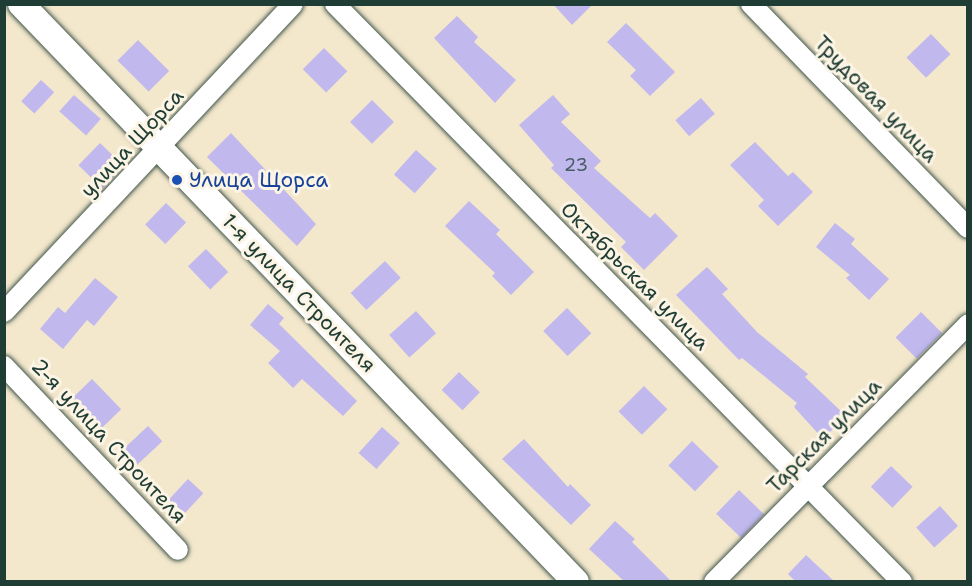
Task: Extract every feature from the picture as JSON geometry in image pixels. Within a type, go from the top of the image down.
[{"type":"street","name":"1-я улица Строителя","points":[[21,4],[576,582]]},
{"type":"street","name":"улица Щорса","points":[[4,312],[161,148],[293,4]]},
{"type":"street","name":"Октябрьская улица","points":[[335,4],[902,582]]},
{"type":"street","name":"Трудовая улица","points":[[751,4],[968,228]]},
{"type":"street","name":"Тарская улица","points":[[714,582],[968,324]]},
{"type":"street","name":"2-я улица Строителя","points":[[4,366],[178,550]]},
{"type":"building","points":[[553,4],[593,4],[572,25]]},
{"type":"building","points":[[457,16],[478,37],[474,42],[516,80],[495,103],[434,38]]},
{"type":"building","points":[[626,23],[675,72],[650,96],[630,76],[636,70],[607,42]]},
{"type":"building","points":[[931,34],[950,54],[926,78],[907,58]]},
{"type":"building","points":[[138,40],[169,71],[149,92],[117,61]]},
{"type":"building","points":[[324,48],[347,71],[326,93],[303,69]]},
{"type":"building","points":[[41,80],[54,92],[34,113],[21,101]]},
{"type":"building","points":[[74,95],[101,119],[86,135],[59,111]]},
{"type":"building","points":[[553,95],[570,114],[561,122],[601,161],[594,168],[650,218],[655,213],[678,236],[644,270],[621,247],[626,242],[551,168],[554,165],[519,125]]},
{"type":"building","points":[[701,98],[715,114],[689,136],[675,120]]},
{"type":"building","points":[[372,100],[394,122],[372,144],[350,122]]},
{"type":"building","points":[[231,133],[316,224],[297,246],[207,157]]},
{"type":"building","points":[[755,142],[788,176],[793,172],[813,192],[778,226],[758,206],[764,200],[730,165]]},
{"type":"building","points":[[100,143],[124,166],[102,188],[78,165]]},
{"type":"building","points":[[416,150],[437,169],[415,193],[394,175]]},
{"type":"building","points":[[469,201],[500,230],[496,234],[534,272],[511,295],[492,276],[495,273],[445,226]]},
{"type":"building","points":[[166,203],[186,222],[165,244],[145,225]]},
{"type":"building","points":[[835,223],[855,239],[851,244],[889,279],[869,300],[846,278],[850,275],[816,247]]},
{"type":"building","points":[[206,249],[228,272],[210,289],[188,266]]},
{"type":"building","points":[[385,261],[401,278],[366,310],[351,293]]},
{"type":"building","points":[[707,267],[728,289],[722,294],[757,332],[808,374],[805,377],[846,416],[823,439],[794,407],[797,403],[742,358],[739,360],[676,295]]},
{"type":"building","points":[[95,278],[118,297],[94,326],[87,320],[63,349],[40,329],[58,307],[65,313]]},
{"type":"building","points":[[268,304],[284,318],[279,324],[357,401],[343,416],[302,379],[293,388],[268,363],[280,351],[250,325]]},
{"type":"building","points":[[567,308],[591,333],[568,356],[543,331]]},
{"type":"building","points":[[416,311],[436,333],[409,357],[389,335]]},
{"type":"building","points":[[921,312],[942,333],[917,359],[896,337]]},
{"type":"building","points":[[459,372],[480,392],[462,410],[442,390]]},
{"type":"building","points":[[92,379],[121,409],[101,429],[72,398]]},
{"type":"building","points":[[644,386],[667,409],[642,435],[619,411]]},
{"type":"building","points":[[148,426],[162,441],[135,467],[120,452]]},
{"type":"building","points":[[382,427],[400,443],[376,469],[359,453]]},
{"type":"building","points":[[524,439],[568,487],[570,484],[591,505],[571,525],[502,459]]},
{"type":"building","points":[[692,441],[719,467],[695,491],[668,465]]},
{"type":"building","points":[[891,466],[913,487],[892,508],[871,487]]},
{"type":"building","points":[[188,479],[203,493],[184,514],[169,499]]},
{"type":"building","points":[[739,490],[764,514],[741,538],[716,514]]},
{"type":"building","points":[[940,506],[958,526],[934,547],[916,527]]},
{"type":"building","points":[[615,521],[635,539],[632,542],[672,582],[625,582],[589,549]]},
{"type":"building","points":[[806,555],[835,582],[796,582],[788,574]]},
{"type":"place","name":"Улица Щорса","points":[[177,180]]}]
